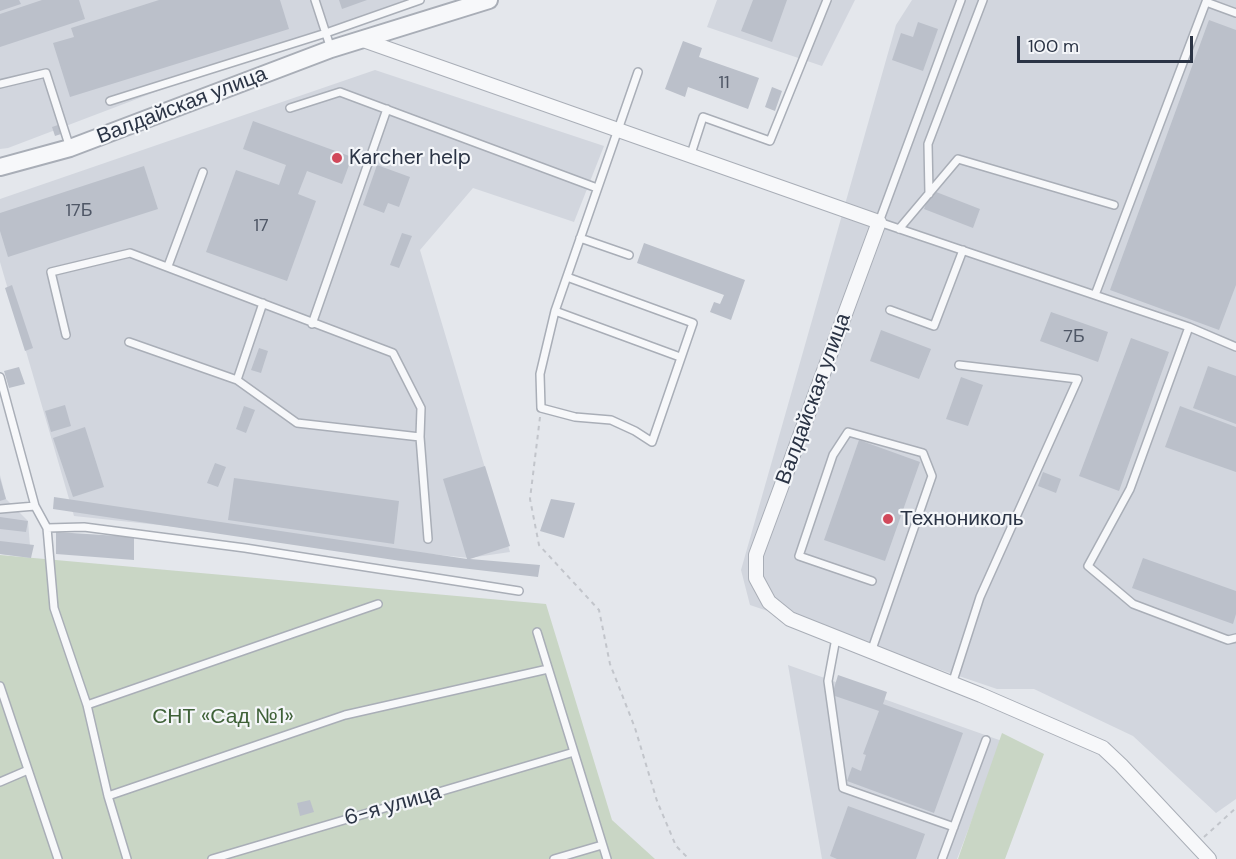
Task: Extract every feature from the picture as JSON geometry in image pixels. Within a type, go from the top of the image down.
[{"type":"street","name":"Валдайская улица","points":[[0,167],[70,148],[329,41],[363,40],[489,0]]},
{"type":"street","points":[[363,40],[879,222]]},
{"type":"street","name":"Валдайская улица","points":[[879,222],[756,555],[756,579],[769,602],[790,619],[1103,748],[1209,859]]},
{"type":"lane","points":[[315,0],[329,41]]},
{"type":"lane","points":[[110,100],[329,41],[420,0]]},
{"type":"lane","points":[[691,154],[703,117],[770,141],[827,0]]},
{"type":"lane","points":[[961,0],[879,222],[1189,327],[1236,346]]},
{"type":"lane","points":[[929,194],[928,144],[983,0]]},
{"type":"lane","points":[[1095,295],[1203,1],[1236,13]]},
{"type":"lane","points":[[567,277],[693,323],[652,442],[611,420],[575,417],[541,408],[540,374],[555,311],[638,72]]},
{"type":"lane","points":[[0,84],[46,73],[70,148]]},
{"type":"lane","points":[[290,108],[340,92],[597,188]]},
{"type":"lane","points":[[312,324],[387,109]]},
{"type":"lane","points":[[899,229],[958,159],[1114,205]]},
{"type":"lane","points":[[168,266],[203,172]]},
{"type":"lane","points":[[580,238],[629,255]]},
{"type":"lane","points":[[890,310],[934,326],[963,250]]},
{"type":"lane","points":[[66,335],[51,272],[130,253],[393,353],[421,408],[420,437],[428,539]]},
{"type":"lane","points":[[237,380],[263,303]]},
{"type":"lane","points":[[555,311],[680,357]]},
{"type":"lane","points":[[1189,327],[1130,489],[1088,566],[1133,604],[1228,640],[1236,638]]},
{"type":"lane","points":[[129,342],[237,380],[297,423],[420,437]]},
{"type":"lane","points":[[952,684],[980,597],[1078,379],[959,365]]},
{"type":"lane","points":[[0,376],[34,506],[47,528],[54,608],[87,705],[108,796],[127,859]]},
{"type":"lane","points":[[871,652],[932,476],[923,453],[848,432],[833,455],[799,556],[872,581]]},
{"type":"lane","points":[[0,509],[34,506]]},
{"type":"lane","points":[[47,528],[84,527],[245,548],[519,591]]},
{"type":"lane","points":[[87,705],[378,604]]},
{"type":"lane","points":[[537,632],[607,859]]},
{"type":"lane","points":[[836,638],[828,681],[843,788],[954,826]]},
{"type":"lane","points":[[108,796],[345,715],[548,669]]},
{"type":"lane","points":[[0,686],[58,859]]},
{"type":"lane","points":[[942,859],[986,740]]},
{"type":"lane","name":"6-я улица","points":[[212,859],[574,752]]},
{"type":"lane","points":[[0,782],[28,770]]},
{"type":"lane","points":[[554,859],[602,845]]},
{"type":"path","points":[[541,408],[530,499],[539,545],[599,610],[610,664],[635,728],[657,801],[676,846],[689,859]]},
{"type":"path","points":[[1196,845],[1236,807]]},
{"type":"shaded area","points":[[0,0],[418,0],[305,35],[8,148],[0,149]]},
{"type":"shaded area","points":[[717,0],[855,0],[822,66],[707,27]]},
{"type":"shaded area","points":[[912,0],[1236,0],[1236,799],[1216,813],[1133,736],[1034,689],[997,689],[750,605],[741,570],[896,25]]},
{"type":"shaded area","points":[[375,70],[604,146],[574,222],[473,188],[420,250],[510,552],[469,558],[74,516],[0,262],[0,199]]},
{"type":"shaded area","points":[[0,475],[6,499],[28,521],[31,558],[0,554]]},
{"type":"shaded area","points":[[788,665],[1002,741],[957,859],[822,859]]},
{"type":"green space","name":"СНТ «Сад №1»","points":[[0,555],[546,604],[612,820],[655,859],[0,859]]},
{"type":"green space","points":[[1002,733],[1044,754],[1005,859],[958,859]]},
{"type":"building","points":[[0,0],[19,0],[21,4],[0,11]]},
{"type":"building","points":[[42,0],[79,0],[85,19],[0,47],[0,14]]},
{"type":"building","points":[[159,0],[280,0],[289,29],[70,97],[53,43],[74,37],[71,28]]},
{"type":"building","points":[[339,0],[367,0],[342,9]]},
{"type":"building","points":[[753,0],[787,0],[772,42],[741,31]]},
{"type":"building","points":[[1209,20],[1236,30],[1236,285],[1219,330],[1110,290]]},
{"type":"building","points":[[918,22],[938,29],[923,71],[892,60],[901,33],[913,37]]},
{"type":"building","points":[[683,41],[702,48],[699,57],[759,78],[748,109],[688,87],[685,97],[665,89]]},
{"type":"building","points":[[772,87],[782,91],[775,111],[765,107]]},
{"type":"building","points":[[253,121],[352,157],[342,184],[307,171],[298,194],[316,201],[287,281],[206,252],[236,170],[279,185],[286,165],[243,149]]},
{"type":"building","points":[[58,125],[61,134],[55,136],[52,127]]},
{"type":"building","points":[[377,165],[410,177],[399,207],[388,203],[384,213],[363,205]]},
{"type":"building","points":[[144,166],[158,209],[8,257],[0,231],[0,213]]},
{"type":"building","points":[[931,190],[980,209],[973,228],[924,209]]},
{"type":"building","points":[[402,233],[412,236],[399,268],[390,265]]},
{"type":"building","points":[[644,243],[745,280],[731,320],[710,312],[714,302],[720,304],[724,295],[637,263]]},
{"type":"building","points":[[12,285],[33,348],[25,351],[5,288]]},
{"type":"building","points":[[1051,312],[1108,332],[1098,362],[1040,341]]},
{"type":"building","points":[[881,330],[931,349],[919,379],[870,361]]},
{"type":"building","points":[[1131,338],[1169,352],[1119,491],[1079,476]]},
{"type":"building","points":[[259,348],[268,351],[261,373],[251,370]]},
{"type":"building","points":[[1208,366],[1236,376],[1236,424],[1193,408]]},
{"type":"building","points":[[19,367],[25,384],[9,388],[4,371]]},
{"type":"building","points":[[961,377],[983,385],[968,426],[946,419]]},
{"type":"building","points":[[65,405],[71,426],[51,432],[45,411]]},
{"type":"building","points":[[244,406],[255,410],[246,433],[236,429]]},
{"type":"building","points":[[1180,406],[1236,427],[1236,472],[1165,447]]},
{"type":"building","points":[[85,427],[104,487],[73,497],[53,438]]},
{"type":"building","points":[[859,440],[920,462],[885,561],[824,540]]},
{"type":"building","points":[[215,463],[226,467],[218,487],[207,483]]},
{"type":"building","points":[[485,466],[510,546],[470,559],[540,565],[538,577],[401,561],[53,509],[54,497],[467,559],[443,479]]},
{"type":"building","points":[[1043,472],[1061,479],[1056,493],[1038,486]]},
{"type":"building","points":[[0,478],[6,499],[0,501]]},
{"type":"building","points":[[234,478],[399,501],[394,544],[228,520]]},
{"type":"building","points":[[551,499],[575,503],[564,538],[540,531]]},
{"type":"building","points":[[0,517],[28,521],[26,532],[0,529]]},
{"type":"building","points":[[56,532],[134,537],[134,560],[56,554]]},
{"type":"building","points":[[0,541],[34,545],[31,558],[0,554]]},
{"type":"building","points":[[1143,558],[1236,591],[1236,614],[1233,624],[1132,588]]},
{"type":"building","points":[[838,675],[887,692],[883,704],[963,733],[934,813],[847,781],[852,767],[861,771],[866,755],[863,754],[879,711],[832,695]]},
{"type":"building","points":[[310,800],[314,812],[300,816],[297,803]]},
{"type":"building","points":[[848,806],[925,834],[916,859],[837,859],[830,856]]},
{"type":"place","name":"Karcher help","points":[[337,158]]},
{"type":"place","name":"Технониколь","points":[[888,519]]}]
